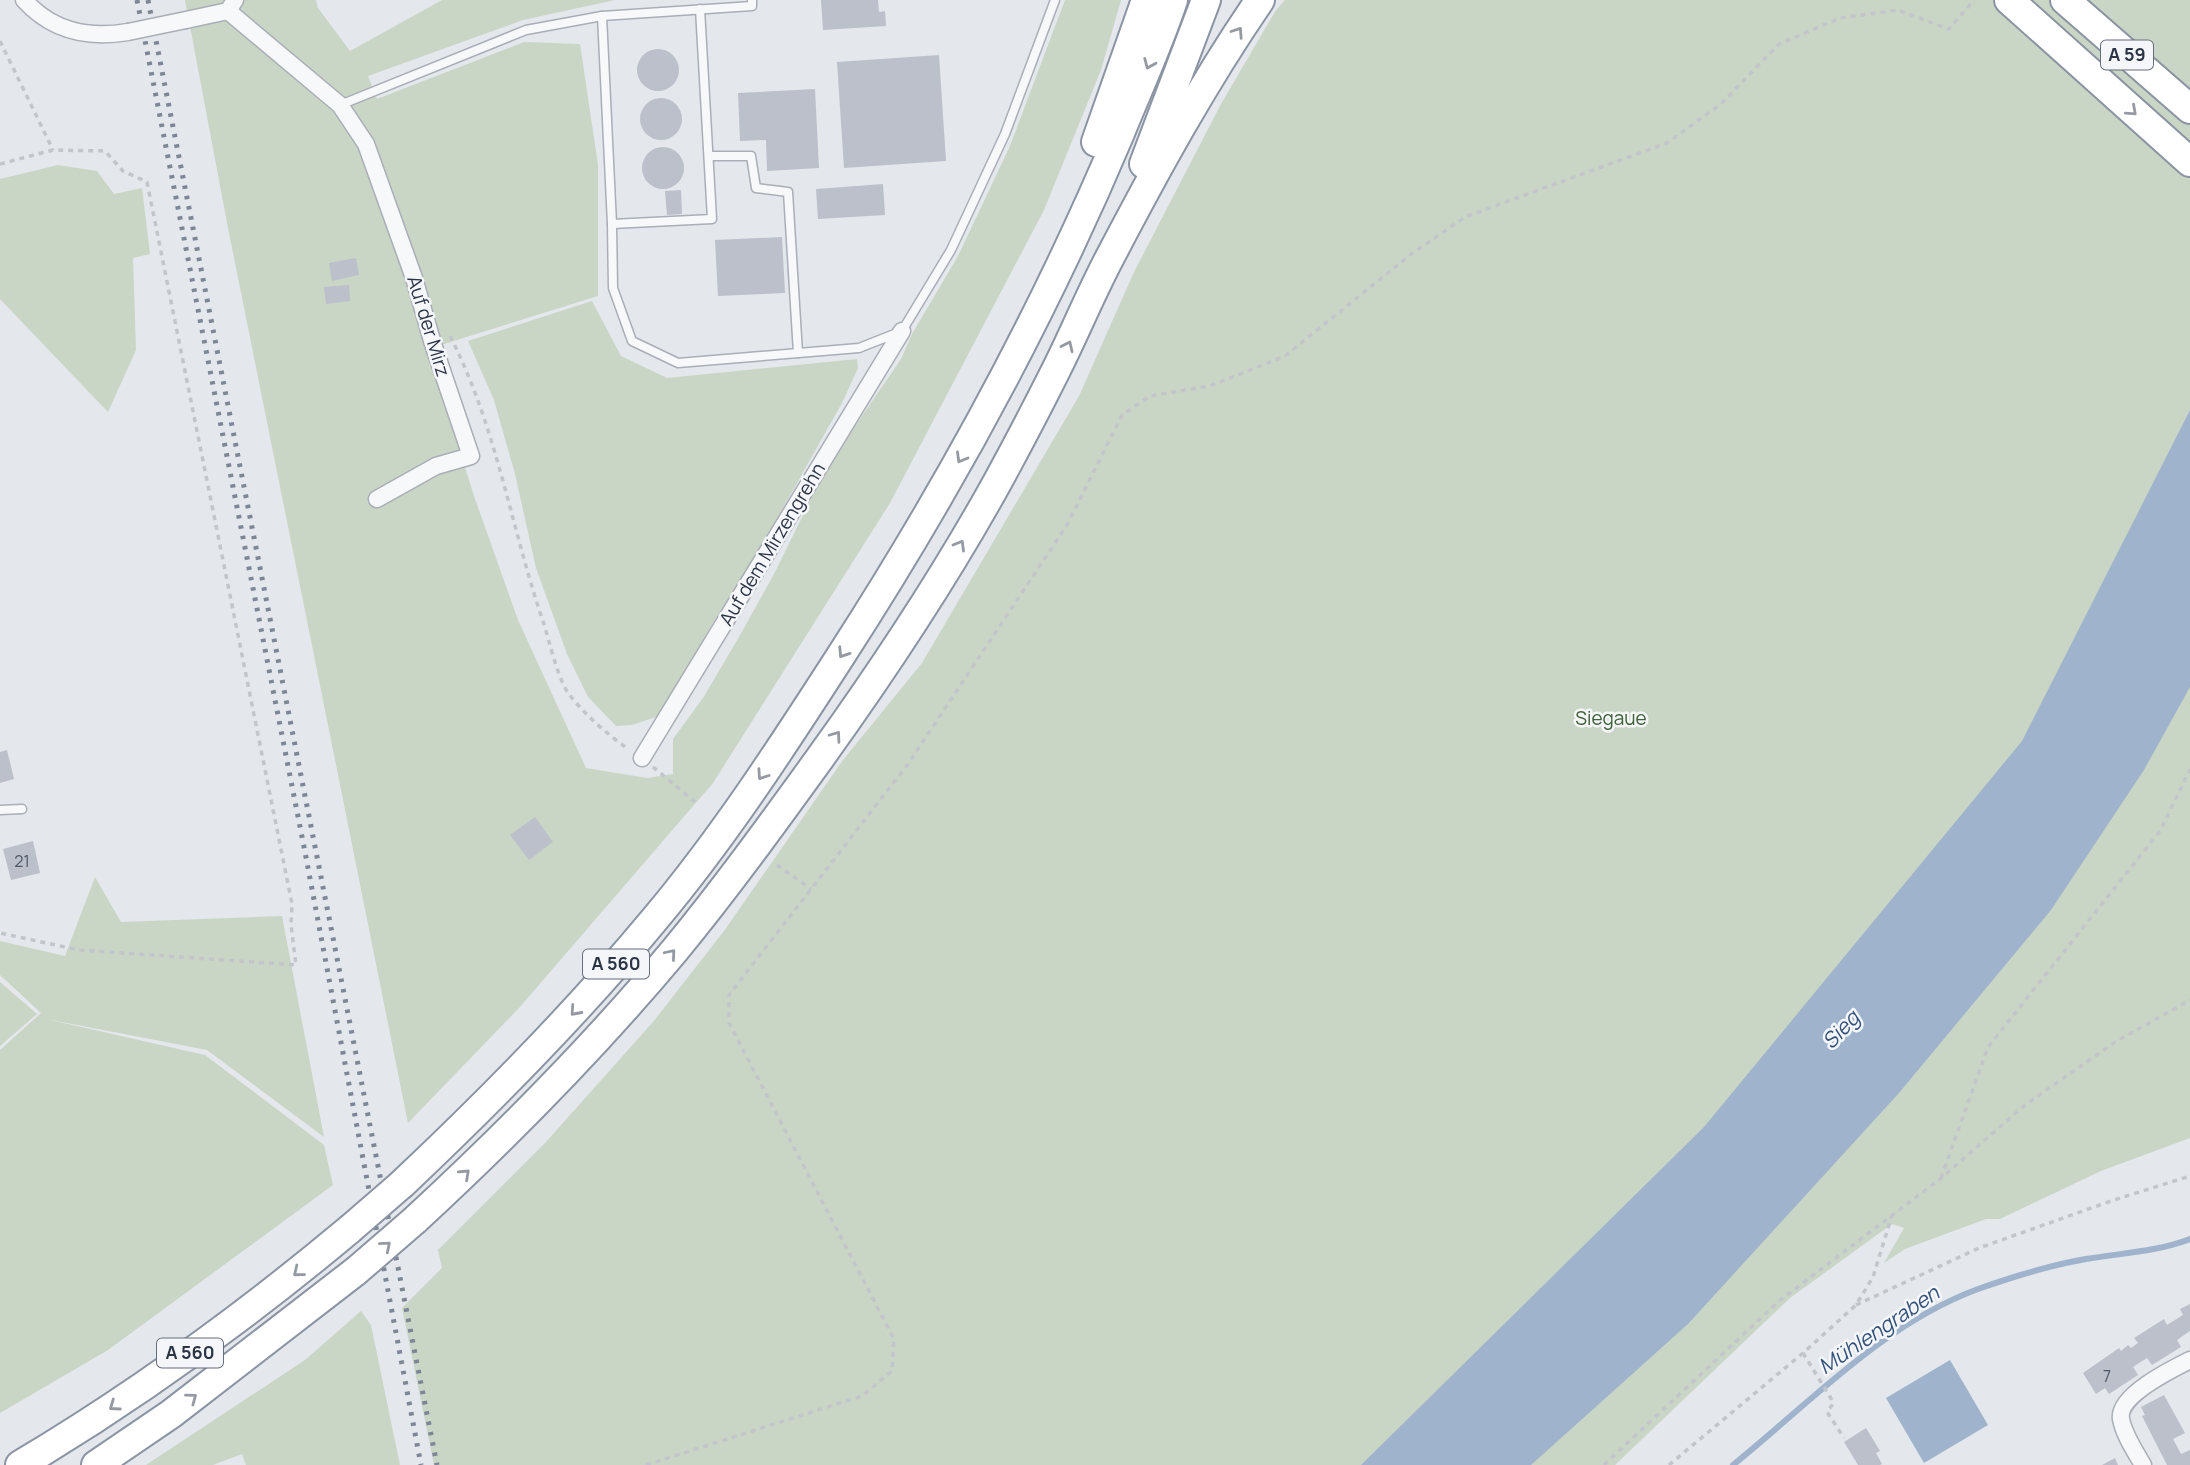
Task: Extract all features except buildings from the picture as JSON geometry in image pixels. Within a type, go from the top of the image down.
[{"type":"highway","points":[[994,399],[1070,210],[1146,0]]},
{"type":"highway","points":[[994,399],[1084,216],[1174,0]]},
{"type":"highway","points":[[1107,262],[1206,0]]},
{"type":"highway","points":[[1107,262],[1187,114],[1260,0]]},
{"type":"highway","points":[[1991,0],[2081,65]]},
{"type":"highway","name":"A 59","points":[[2009,0],[2190,162]]},
{"type":"highway","name":"A 59","points":[[2065,0],[2190,109]]},
{"type":"highway","name":"A 560","points":[[96,1465],[210,1385],[356,1271],[415,1220],[524,1116],[618,1016],[722,891],[867,691],[948,565],[997,482],[1055,373],[1107,262]]},
{"type":"highway","name":"A 560","points":[[20,1465],[88,1424],[174,1365],[292,1278],[402,1184],[491,1100],[576,1011],[656,918],[731,820],[800,719],[901,563],[994,399]]},
{"type":"street","name":"Auf der Mirz","points":[[24,0],[37,13],[65,30],[92,35],[128,32],[186,20],[232,5],[340,105],[366,144],[414,278],[471,456],[436,466],[377,499]]},
{"type":"street","name":"Auf dem Mirzengrehn","points":[[642,758],[902,331]]},
{"type":"street","points":[[2143,1465],[2121,1422],[2124,1406],[2134,1394],[2190,1360]]},
{"type":"lane","points":[[340,105],[526,30],[602,16],[752,6],[752,0]]},
{"type":"lane","name":"Auf dem Mirzengrehn","points":[[902,331],[951,250],[1005,134],[1055,0]]},
{"type":"lane","points":[[612,224],[712,219],[700,9]]},
{"type":"lane","points":[[602,16],[612,224],[612,288],[632,341],[678,363],[859,348],[902,331]]},
{"type":"lane","points":[[709,156],[751,156],[756,188],[788,192],[798,353]]},
{"type":"lane","points":[[0,810],[22,809]]},
{"type":"path","points":[[646,1465],[862,1396],[892,1371],[894,1339],[729,1023],[729,995],[908,764],[1067,525],[1122,415],[1150,396],[1210,386],[1285,356],[1410,255],[1465,217],[1667,143],[1721,104],[1779,44],[1840,18],[1898,10],[1949,29],[1974,0]]},
{"type":"path","points":[[0,41],[52,150]]},
{"type":"path","points":[[0,164],[52,150],[105,151],[123,172],[147,183],[292,904],[291,925],[296,965],[79,950],[0,933]]},
{"type":"path","points":[[449,333],[492,441],[526,574],[567,693],[614,739],[642,758],[695,802]]},
{"type":"path","points":[[1940,1179],[1988,1047],[2160,831],[2190,769]]},
{"type":"path","points":[[777,864],[811,888]]},
{"type":"path","points":[[1604,1465],[1779,1301],[1940,1179],[2025,1105],[2115,1042],[2190,1000]]},
{"type":"path","points":[[1856,1305],[1979,1248],[2110,1201],[2190,1177]]},
{"type":"path","points":[[1670,1465],[1856,1305],[1873,1277],[1892,1215]]},
{"type":"path","points":[[1803,1353],[1832,1400],[1833,1405],[1827,1412],[1844,1438]]},
{"type":"green space","points":[[185,0],[316,0],[318,8],[350,51],[442,0],[615,0],[523,20],[368,76],[377,99],[524,42],[580,44],[598,165],[598,296],[428,349],[474,496],[518,620],[586,768],[647,778],[673,774],[673,739],[703,698],[739,637],[813,495],[851,432],[901,359],[912,334],[958,256],[1010,146],[1065,0],[1121,0],[1101,70],[1044,210],[890,503],[713,783],[519,1008],[408,1123],[228,228]]},
{"type":"green space","name":"Siegaue","points":[[1285,0],[2190,0],[2190,1138],[2101,1171],[2000,1219],[1986,1219],[1905,1249],[1884,1263],[1904,1228],[1892,1224],[1790,1298],[1615,1465],[434,1465],[402,1308],[442,1268],[438,1250],[545,1143],[653,1022],[724,931],[843,760],[922,663],[1079,396],[1134,272],[1221,104],[1276,10]]},
{"type":"green space","points":[[58,165],[97,171],[114,194],[142,188],[150,254],[133,258],[136,350],[108,412],[0,299],[0,179]]},
{"type":"green space","points":[[592,301],[621,356],[667,378],[857,359],[858,368],[842,403],[751,565],[712,624],[659,716],[632,725],[616,726],[588,697],[567,654],[536,568],[515,474],[494,400],[468,341]]},
{"type":"green space","points":[[95,877],[121,922],[282,916],[324,1137],[207,1050],[46,1019],[205,1055],[324,1145],[333,1185],[108,1350],[0,1413],[0,1050],[41,1013],[0,975],[0,941],[65,956]]},
{"type":"green space","points":[[0,982],[37,1014],[0,1046]]},
{"type":"green space","points":[[361,1311],[371,1325],[400,1465],[246,1465],[242,1454],[213,1465],[146,1465],[305,1360]]},
{"type":"water","name":"Sieg","points":[[2190,410],[2190,687],[2144,770],[2051,910],[1899,1093],[1688,1324],[1531,1465],[1361,1465],[1704,1127],[2022,741]]},
{"type":"water","points":[[1950,1360],[1988,1425],[1924,1463],[1886,1398]]},
{"type":"waterway","name":"Mühlengraben","points":[[1733,1465],[1849,1366],[1879,1343],[1943,1304],[1978,1289],[2045,1268],[2151,1249],[2190,1239]]},
{"type":"railway","points":[[137,0],[305,852],[421,1465]]},
{"type":"railway","points":[[148,0],[437,1465]]}]
